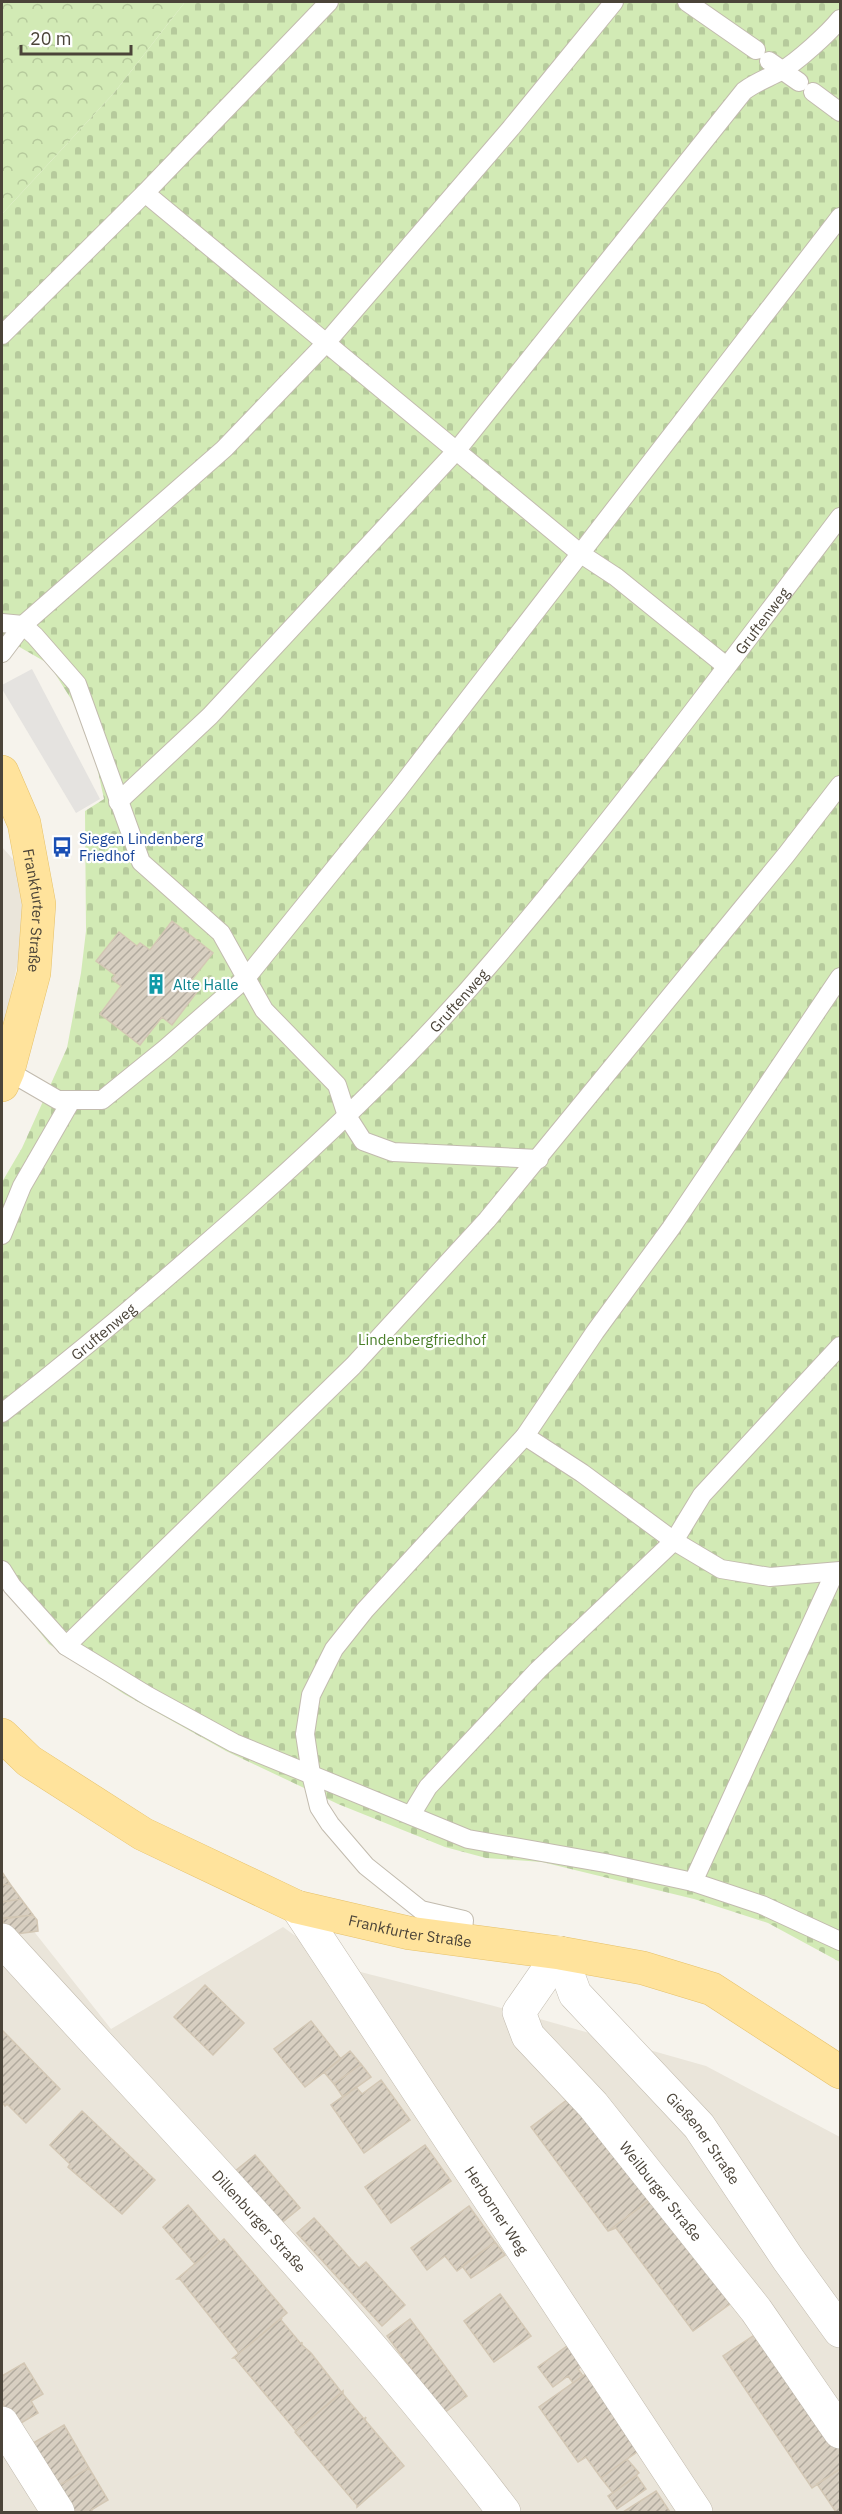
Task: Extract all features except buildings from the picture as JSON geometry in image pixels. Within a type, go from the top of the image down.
[{"type":"main road","name":"Frankfurter Straße","points":[[2,772],[24,823],[39,904],[34,973],[5,1078]]},
{"type":"main road","name":"Frankfurter Straße","points":[[2,1735],[29,1761],[143,1834],[297,1907],[409,1933],[560,1953],[643,1968],[712,1989],[840,2072]]},
{"type":"street","name":"Herborner Weg","points":[[297,1907],[696,2512]]},
{"type":"street","name":"Dillenburger Straße","points":[[2,1940],[309,2276],[468,2465],[504,2512]]},
{"type":"street","name":"Gießener Straße","points":[[560,1953],[575,1994],[699,2126],[788,2259],[840,2331]]},
{"type":"street","name":"Weilburger Straße","points":[[560,1953],[519,2012],[528,2036],[593,2105],[734,2282],[840,2432]]},
{"type":"street","points":[[2,2423],[58,2512]]},
{"type":"lane","points":[[2,335],[145,193],[329,2]]},
{"type":"lane","points":[[2,653],[23,625],[224,449],[326,343],[511,128],[614,2]]},
{"type":"lane","points":[[687,2],[840,112]]},
{"type":"lane","points":[[118,802],[210,716],[457,450],[744,91],[756,82],[769,61],[833,29],[840,19]]},
{"type":"lane","points":[[145,193],[581,554],[616,577],[726,666]]},
{"type":"lane","points":[[5,1078],[58,1100],[102,1100],[165,1049],[246,978],[398,790],[840,217]]},
{"type":"lane","name":"Gruftenweg","points":[[2,1413],[141,1300],[260,1197],[401,1062],[492,962],[608,820],[840,517]]},
{"type":"lane","points":[[2,622],[23,625],[77,684],[141,862],[221,933],[264,1010],[337,1085],[347,1116],[363,1141],[393,1152],[538,1159]]},
{"type":"lane","points":[[66,1646],[353,1366],[487,1221],[786,855],[840,785]]},
{"type":"lane","points":[[462,1941],[464,1920],[421,1910],[366,1866],[330,1824],[319,1807],[311,1774],[306,1734],[311,1695],[334,1649],[372,1602],[525,1436],[595,1332],[671,1228],[840,977]]},
{"type":"lane","points":[[2,1235],[22,1186],[71,1101]]},
{"type":"lane","points":[[411,1815],[428,1787],[531,1678],[674,1540],[702,1495],[840,1346]]},
{"type":"lane","points":[[525,1436],[582,1473],[674,1540],[721,1569],[770,1577],[838,1572],[693,1882]]},
{"type":"lane","points":[[2,1570],[12,1587],[66,1646],[148,1696],[234,1743],[468,1839],[605,1863],[693,1882],[762,1905],[840,1941]]},
{"type":"shaded area","points":[[32,669],[100,799],[76,813],[2,689],[2,685]]},
{"type":"shaded area","points":[[2,847],[35,884],[2,1035]]},
{"type":"shaded area","points":[[2,1891],[111,2029],[283,1927],[337,1966],[494,2006],[706,2066],[840,2137],[840,2512],[2,2512]]},
{"type":"green space","points":[[2,2],[185,2],[114,93],[2,214]]},
{"type":"green space","name":"Lindenbergfriedhof","points":[[185,2],[840,2],[840,1962],[768,1923],[694,1899],[542,1862],[486,1858],[445,1847],[338,1804],[226,1751],[124,1694],[49,1644],[2,1584],[2,1182],[22,1148],[67,1048],[86,931],[85,811],[104,799],[88,726],[49,664],[16,645],[2,651],[2,214],[114,93]]},
{"type":"place","name":"Siegen Lindenberg Friedhof","points":[[62,847]]},
{"type":"place","name":"Alte Halle","points":[[156,984]]}]
